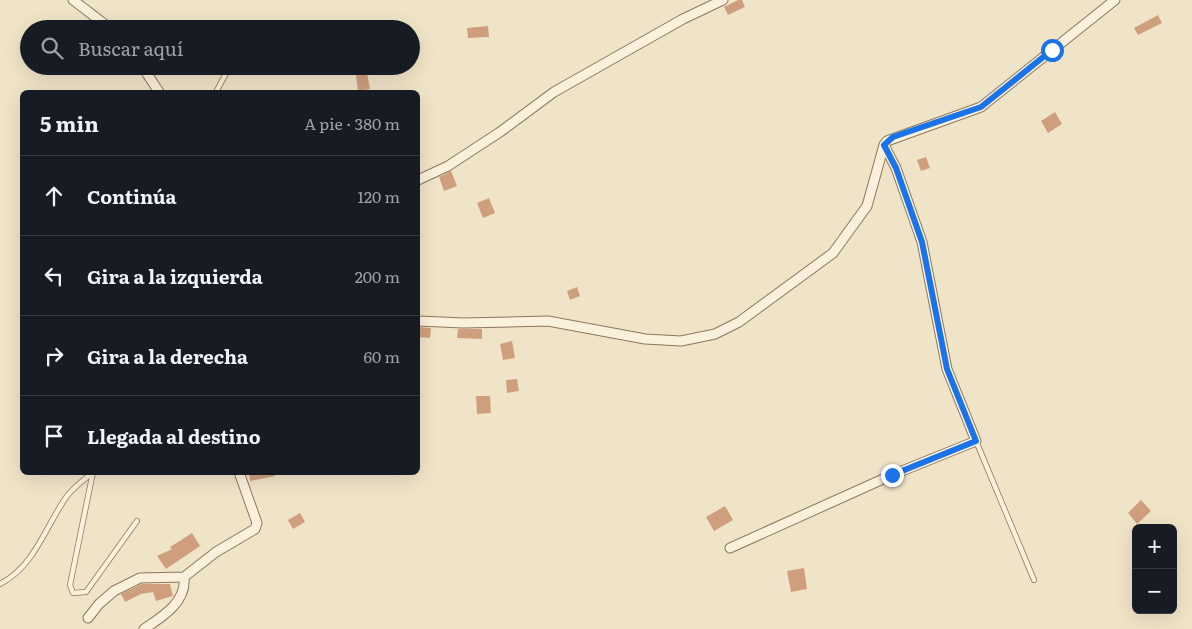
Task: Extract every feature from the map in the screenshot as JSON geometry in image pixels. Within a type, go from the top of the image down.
[{"type":"street","points":[[74,0],[100,20]]},
{"type":"street","points":[[420,179],[455,161],[500,132],[554,92],[683,19],[723,0]]},
{"type":"street","points":[[420,320],[463,323],[548,321],[645,339],[681,340],[715,334],[739,322],[833,253],[867,206],[884,145],[893,137],[981,107],[1115,0]]},
{"type":"street","points":[[148,75],[158,90]]},
{"type":"street","points":[[730,548],[892,475],[976,441],[947,369],[922,242],[896,168],[884,145]]},
{"type":"street","points":[[88,618],[99,604],[114,591],[140,578],[184,577],[216,552],[255,529],[257,523],[240,475]]},
{"type":"street","points":[[144,629],[160,619],[174,606],[183,592],[184,577]]},
{"type":"lane","points":[[217,90],[225,75]]},
{"type":"lane","points":[[976,441],[1034,580]]},
{"type":"lane","points":[[0,584],[15,576],[35,552],[51,521],[69,494],[90,475]]},
{"type":"lane","points":[[92,475],[70,585],[73,593],[86,592],[137,521]]},
{"type":"building","points":[[742,0],[745,7],[728,15],[724,7]]},
{"type":"building","points":[[1158,15],[1162,23],[1138,35],[1134,28]]},
{"type":"building","points":[[488,26],[489,37],[468,38],[467,28]]},
{"type":"building","points":[[356,75],[367,75],[370,89],[358,90]]},
{"type":"building","points":[[1055,112],[1062,124],[1048,133],[1041,121]]},
{"type":"building","points":[[926,157],[930,168],[921,171],[917,160]]},
{"type":"building","points":[[451,171],[457,186],[444,191],[439,177]]},
{"type":"building","points":[[489,198],[495,213],[483,218],[477,203]]},
{"type":"building","points":[[577,287],[580,296],[570,300],[567,291]]},
{"type":"building","points":[[420,327],[431,328],[430,338],[420,337]]},
{"type":"building","points":[[458,329],[482,329],[482,339],[457,338]]},
{"type":"building","points":[[512,341],[515,358],[503,360],[500,344]]},
{"type":"building","points":[[517,379],[519,391],[507,393],[506,380]]},
{"type":"building","points":[[476,396],[490,396],[491,413],[477,414]]},
{"type":"building","points":[[249,475],[275,476],[250,481]]},
{"type":"building","points":[[1141,500],[1151,511],[1137,524],[1128,513]]},
{"type":"building","points":[[725,506],[733,520],[714,531],[706,517]]},
{"type":"building","points":[[300,513],[305,522],[293,529],[288,520]]},
{"type":"building","points":[[192,533],[200,546],[166,569],[157,556],[172,549],[170,547]]},
{"type":"building","points":[[804,568],[807,589],[791,592],[787,571]]},
{"type":"building","points":[[142,584],[170,584],[173,596],[156,601],[153,592],[141,594],[125,602],[121,594]]},
{"type":"route","points":[[892,475],[976,441],[947,369],[922,242],[896,168],[884,145],[893,137],[981,107],[1052,50]]}]
